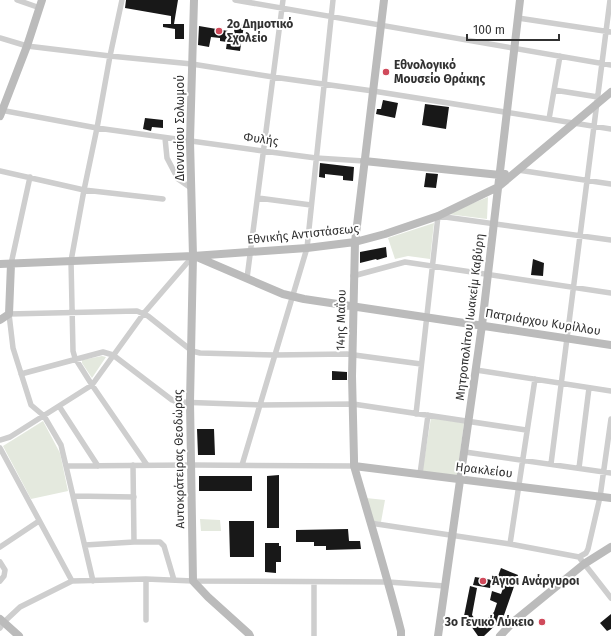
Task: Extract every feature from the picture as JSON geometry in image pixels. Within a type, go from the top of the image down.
[{"type":"street","points":[[17,0],[40,8]]},
{"type":"street","points":[[1,112],[27,46],[42,0]]},
{"type":"street","points":[[122,0],[71,261],[73,352],[75,358],[92,385],[147,465]]},
{"type":"street","name":"Διονυσίου Σολωμού","points":[[193,256],[190,141],[194,0]]},
{"type":"street","points":[[235,0],[611,65]]},
{"type":"street","points":[[247,278],[283,0]]},
{"type":"street","points":[[242,465],[307,248],[333,0]]},
{"type":"street","name":"14ης Μαΐου","points":[[384,0],[355,242],[352,355],[354,466],[388,582],[401,636]]},
{"type":"street","name":"Μητροπολίτου Ιωακείμ Καβύρη","points":[[438,635],[482,325],[520,0]]},
{"type":"street","points":[[551,464],[602,63],[609,31],[610,0]]},
{"type":"street","points":[[518,18],[609,31]]},
{"type":"street","points":[[0,38],[27,46],[192,64],[611,129]]},
{"type":"street","points":[[549,119],[560,56]]},
{"type":"street","points":[[554,90],[598,100]]},
{"type":"street","name":"Εθνικής Αντιστάσεως","points":[[0,264],[193,256],[307,248],[355,242],[405,228],[438,216],[498,187],[574,123],[598,100],[611,92]]},
{"type":"street","name":"Φυλής","points":[[1,112],[165,138],[316,158],[364,161],[500,175],[518,170]]},
{"type":"street","points":[[165,138],[167,158],[178,179],[191,188]]},
{"type":"street","points":[[518,170],[611,184]]},
{"type":"street","points":[[0,171],[84,190],[163,199]]},
{"type":"street","points":[[30,177],[11,264],[9,314],[13,348],[31,405],[44,416],[60,442],[93,581]]},
{"type":"street","points":[[258,198],[311,205]]},
{"type":"street","points":[[416,414],[438,216],[611,240]]},
{"type":"street","points":[[0,440],[6,439],[92,385],[144,313],[193,256]]},
{"type":"street","name":"Πατριάρχου Κυρίλλου","points":[[193,256],[283,294],[292,296],[611,345]]},
{"type":"street","name":"Αυτοκράτειρας Θεοδώρας","points":[[193,256],[190,402],[193,582]]},
{"type":"street","points":[[353,276],[405,262],[611,294]]},
{"type":"street","points":[[0,320],[9,314],[133,311],[144,313],[192,351],[208,354],[352,355],[421,364]]},
{"type":"street","points":[[21,374],[75,358],[103,352],[113,355],[175,402],[260,405],[353,404],[526,430]]},
{"type":"street","points":[[476,370],[611,391]]},
{"type":"street","points":[[510,544],[534,379]]},
{"type":"street","points":[[579,468],[589,388]]},
{"type":"street","points":[[60,406],[98,466]]},
{"type":"street","points":[[420,474],[428,416]]},
{"type":"street","points":[[581,562],[588,549],[600,497],[611,420]]},
{"type":"street","points":[[0,448],[72,581]]},
{"type":"street","points":[[465,452],[611,472]]},
{"type":"street","points":[[66,466],[354,466]]},
{"type":"street","points":[[133,466],[134,542]]},
{"type":"street","name":"Ηρακλείου","points":[[354,466],[611,498]]},
{"type":"street","points":[[74,496],[134,497]]},
{"type":"street","points":[[0,547],[39,521]]},
{"type":"street","points":[[370,523],[510,544],[581,562],[611,598]]},
{"type":"street","points":[[85,545],[134,542],[163,543],[174,580]]},
{"type":"street","points":[[500,636],[513,622],[581,562],[611,547]]},
{"type":"street","points":[[0,562],[5,570],[4,576],[0,581]]},
{"type":"street","points":[[19,636],[1,623],[20,607],[72,581],[146,579],[193,582],[388,582],[445,586]]},
{"type":"street","points":[[146,579],[146,620]]},
{"type":"street","points":[[193,582],[250,636]]},
{"type":"street","points":[[314,582],[314,636]]},
{"type":"shaded area","points":[[488,197],[487,219],[447,214]]},
{"type":"shaded area","points":[[434,223],[430,259],[408,256],[395,259],[388,238]]},
{"type":"shaded area","points":[[102,356],[106,357],[92,378],[82,363],[82,360]]},
{"type":"shaded area","points":[[431,418],[464,423],[457,476],[422,473]]},
{"type":"shaded area","points":[[43,421],[60,453],[68,491],[31,499],[3,446]]},
{"type":"shaded area","points":[[366,498],[385,500],[381,522],[371,521]]},
{"type":"shaded area","points":[[200,519],[220,520],[221,531],[201,531]]},
{"type":"building","points":[[126,0],[178,0],[174,24],[184,24],[184,39],[175,39],[175,29],[163,27],[163,24],[171,24],[171,16],[125,8]]},
{"type":"building","points":[[235,24],[244,25],[240,51],[226,49],[227,42],[220,41],[220,38],[211,37],[209,47],[198,45],[199,26],[234,32]]},
{"type":"building","points":[[383,100],[398,103],[395,118],[376,114],[377,109],[381,109]]},
{"type":"building","points":[[425,104],[449,107],[446,129],[422,125]]},
{"type":"building","points":[[145,118],[163,120],[163,128],[152,127],[151,131],[143,129]]},
{"type":"building","points":[[320,163],[354,167],[353,181],[343,180],[343,176],[325,174],[325,178],[319,177]]},
{"type":"building","points":[[426,173],[438,174],[436,188],[424,187]]},
{"type":"building","points":[[386,247],[387,257],[360,263],[360,252]]},
{"type":"building","points":[[533,259],[544,263],[543,276],[531,275]]},
{"type":"building","points":[[332,371],[347,372],[347,380],[332,380]]},
{"type":"building","points":[[197,429],[214,429],[215,455],[198,455]]},
{"type":"building","points":[[279,475],[279,528],[267,528],[267,476]]},
{"type":"building","points":[[199,476],[252,476],[252,491],[199,491]]},
{"type":"building","points":[[229,521],[254,521],[254,557],[230,557]]},
{"type":"building","points":[[348,529],[349,541],[360,541],[361,549],[326,550],[326,546],[314,546],[314,542],[296,542],[296,530]]},
{"type":"building","points":[[265,543],[279,543],[279,546],[281,546],[281,562],[276,562],[276,573],[265,572]]},
{"type":"building","points":[[501,568],[518,575],[503,618],[484,636],[478,636],[464,616],[470,586],[477,588],[472,615],[480,626],[494,612],[497,603],[490,600],[492,591],[501,594],[506,580],[498,576]]},
{"type":"building","points":[[475,577],[492,580],[490,588],[473,585]]},
{"type":"building","points":[[611,614],[611,629],[607,631],[600,623]]},
{"type":"place","name":"2o Δημοτικό Σχολείο","points":[[219,31]]},
{"type":"place","name":"Εθνολογικό Μουσείο Θράκης","points":[[386,72]]},
{"type":"place","name":"Άγιοι Ανάργυροι","points":[[483,581]]},
{"type":"place","name":"3o Γενικό Λύκειο","points":[[542,622]]}]
